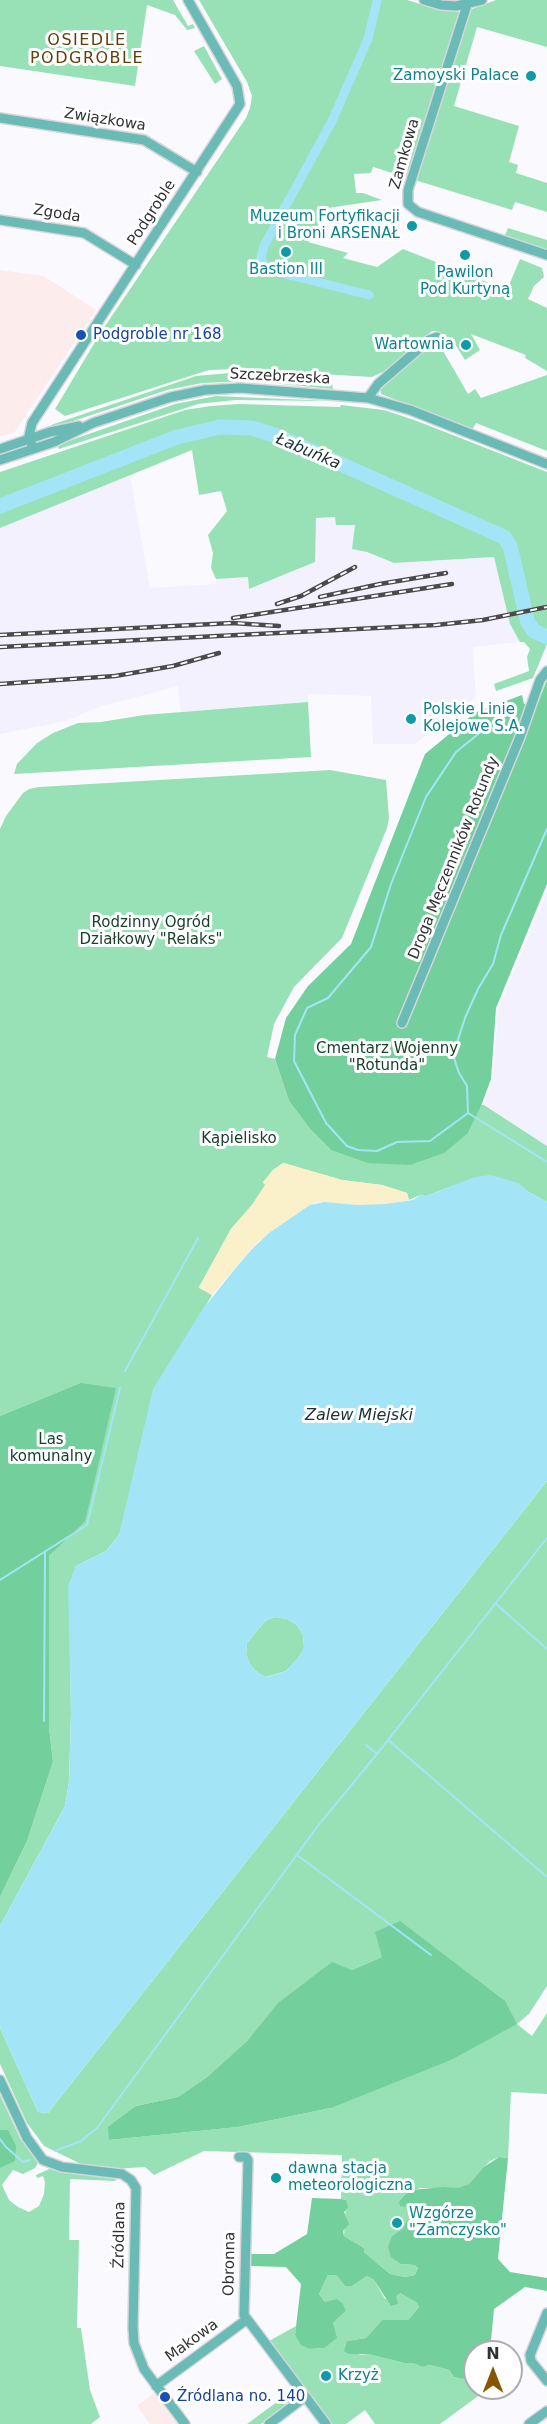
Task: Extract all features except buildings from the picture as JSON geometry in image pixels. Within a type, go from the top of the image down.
[{"type":"street","name":"Podgroble","points":[[32,444],[30,428],[38,413],[237,113],[241,100],[237,86],[188,0]]},
{"type":"street","points":[[424,0],[441,5],[467,5],[482,0]]},
{"type":"street","name":"Zamkowa","points":[[467,5],[408,190],[408,204],[418,212],[547,255]]},
{"type":"street","name":"Związkowa","points":[[0,118],[144,140],[197,172]]},
{"type":"street","name":"Zgoda","points":[[0,220],[84,233],[136,265]]},
{"type":"street","points":[[444,343],[437,337],[429,339],[378,384],[368,398],[410,410],[547,464]]},
{"type":"street","name":"Szczebrzeska","points":[[0,460],[51,432],[93,423],[171,397],[214,389],[250,388],[368,398]]},
{"type":"street","name":"Szczebrzeska","points":[[0,449],[32,444]]},
{"type":"street","name":"Droga Męczenników Rotundy","points":[[402,1023],[512,756],[540,680],[547,671]]},
{"type":"street","name":"Źródlana","points":[[0,2080],[23,2131],[43,2160],[69,2168],[122,2174],[131,2180],[136,2188],[133,2335],[141,2362],[185,2424]]},
{"type":"street","name":"Obronna","points":[[239,2157],[246,2157],[248,2160],[244,2315],[246,2320]]},
{"type":"street","points":[[547,2313],[530,2355],[531,2361],[547,2381]]},
{"type":"street","points":[[246,2320],[326,2424]]},
{"type":"street","name":"Makowa","points":[[156,2386],[246,2320]]},
{"type":"street","points":[[268,2424],[305,2397]]},
{"type":"street","points":[[528,2424],[547,2411]]},
{"type":"shaded area","points":[[0,270],[44,276],[96,310],[14,433],[0,436]]},
{"type":"shaded area","points":[[130,475],[150,588],[216,584],[216,579],[248,577],[250,589],[315,562],[315,518],[335,517],[355,525],[353,549],[394,563],[495,557],[510,624],[520,642],[473,647],[476,697],[415,744],[373,744],[371,696],[308,694],[308,702],[181,712],[178,686],[96,708],[66,721],[0,734],[0,528]]},
{"type":"shaded area","points":[[547,891],[547,1146],[484,1105],[493,1078],[498,1010]]},
{"type":"shaded area","points":[[154,2393],[178,2424],[150,2424],[137,2406]]},
{"type":"green space","points":[[0,0],[173,0],[188,26],[193,24],[195,28],[187,30],[175,15],[147,5],[135,86],[0,66]]},
{"type":"green space","points":[[199,0],[407,0],[440,10],[469,13],[472,9],[496,0],[547,0],[547,47],[477,27],[454,106],[519,126],[509,162],[518,165],[516,173],[547,183],[547,212],[515,202],[512,210],[373,167],[371,173],[354,174],[356,193],[363,193],[382,200],[328,208],[308,242],[348,253],[343,258],[377,267],[403,249],[507,290],[520,259],[542,268],[544,277],[534,286],[528,299],[547,308],[547,371],[525,358],[526,355],[471,334],[480,350],[465,360],[453,341],[442,349],[468,394],[475,389],[481,398],[547,375],[547,451],[476,423],[472,430],[381,394],[380,386],[432,342],[447,340],[437,331],[432,331],[385,371],[372,377],[234,369],[209,370],[65,416],[55,409],[101,332],[246,118],[250,108],[252,96],[247,82]]},
{"type":"green space","points":[[204,46],[222,79],[215,84],[194,51]]},
{"type":"green space","points":[[508,228],[547,240],[547,251],[508,238],[505,235]]},
{"type":"green space","points":[[230,373],[331,379],[333,389],[249,381],[202,383],[167,390],[52,428],[51,425],[196,376]]},
{"type":"green space","points":[[216,396],[332,401],[235,400],[198,404],[59,449],[57,445],[175,404]]},
{"type":"green space","points":[[239,404],[340,407],[341,405],[384,410],[547,472],[547,644],[533,678],[496,691],[494,684],[529,671],[527,657],[530,649],[524,642],[520,642],[510,624],[494,557],[394,563],[367,552],[352,549],[355,525],[336,525],[335,517],[316,518],[315,562],[249,589],[248,577],[216,579],[211,568],[213,553],[208,535],[227,511],[221,491],[199,495],[192,450],[0,528],[0,472],[185,410]]},
{"type":"green space","name":"Cmentarz Wojenny \"Rotunda\"","points":[[547,680],[547,884],[496,1008],[491,1079],[481,1106],[468,1133],[444,1153],[410,1165],[368,1163],[331,1150],[310,1129],[289,1101],[275,1059],[286,1018],[308,986],[351,944],[425,754],[476,712],[522,695],[524,704],[537,705]]},
{"type":"green space","points":[[308,702],[311,757],[14,774],[17,764],[37,743],[53,733],[78,723],[144,715]]},
{"type":"green space","points":[[330,770],[386,780],[389,818],[342,938],[294,987],[274,1024],[267,1057],[275,1059],[289,1101],[310,1129],[331,1150],[468,1133],[481,1105],[484,1105],[547,1146],[547,1202],[518,1183],[455,1185],[409,1200],[407,1193],[382,1185],[342,1180],[283,1163],[273,1170],[263,1183],[266,1184],[252,1205],[231,1229],[199,1287],[212,1295],[188,1336],[119,1535],[106,1551],[76,1566],[69,1586],[71,1714],[69,1782],[65,1806],[0,1926],[0,1897],[27,1841],[53,1762],[49,1727],[49,1556],[85,1522],[80,1383],[0,1416],[0,829],[6,816],[23,793],[39,787]]},
{"type":"green space","name":"Las komunalny","points":[[80,1383],[116,1388],[85,1522],[49,1556],[49,1727],[53,1762],[27,1841],[0,1897],[0,1416]]},
{"type":"green space","points":[[547,1481],[547,1986],[529,2014],[517,2024],[532,2036],[547,2013],[547,2094],[511,2092],[508,2158],[499,2157],[490,2161],[469,2184],[459,2188],[421,2188],[410,2191],[399,2201],[408,2207],[418,2209],[418,2213],[407,2220],[403,2228],[392,2236],[401,2264],[414,2265],[418,2268],[415,2275],[405,2277],[390,2274],[364,2252],[364,2248],[344,2236],[346,2200],[341,2199],[342,2155],[204,2151],[154,2175],[145,2167],[115,2169],[81,2164],[44,2146],[27,2123],[0,2064],[0,2028],[38,2112],[48,2113]],"holes":[[[382,1957],[331,2108],[238,2127],[109,2140],[136,2106],[178,2097],[207,2077],[247,2041],[279,2003],[332,1963],[352,1970]]]},
{"type":"green space","points":[[275,1617],[287,1619],[297,1625],[303,1635],[304,1647],[300,1656],[286,1671],[266,1677],[251,1666],[246,1655],[247,1643],[265,1621]]},
{"type":"green space","points":[[400,1921],[505,2001],[517,2024],[451,2060],[331,2108],[238,2127],[109,2140],[108,2127],[136,2106],[178,2097],[207,2077],[247,2041],[278,2003],[332,1962],[352,1970],[382,1957],[375,1932]]},
{"type":"green space","points":[[0,2095],[20,2138],[38,2163],[35,2168],[23,2174],[13,2170],[2,2185],[9,2200],[18,2207],[29,2212],[39,2206],[44,2194],[45,2182],[43,2176],[37,2178],[36,2175],[49,2169],[115,2177],[116,2181],[70,2179],[69,2240],[79,2240],[77,2328],[81,2328],[90,2390],[100,2417],[91,2424],[0,2424]]},
{"type":"green space","points":[[0,2130],[8,2130],[16,2146],[15,2161],[0,2168]]},
{"type":"green space","points":[[499,2157],[508,2158],[498,2259],[510,2272],[547,2278],[547,2291],[525,2287],[494,2309],[491,2340],[463,2340],[463,2379],[454,2377],[449,2370],[442,2368],[429,2365],[422,2367],[413,2363],[368,2354],[349,2354],[344,2351],[347,2341],[366,2338],[382,2320],[408,2320],[419,2307],[417,2303],[400,2293],[396,2296],[398,2304],[391,2306],[374,2280],[367,2276],[352,2286],[345,2286],[336,2275],[328,2275],[319,2294],[325,2302],[337,2299],[346,2311],[333,2323],[337,2338],[324,2348],[310,2349],[301,2345],[295,2335],[301,2284],[286,2267],[251,2266],[251,2254],[274,2254],[307,2234],[312,2198],[341,2199],[346,2200],[348,2207],[344,2212],[349,2224],[343,2231],[344,2236],[364,2248],[364,2252],[390,2274],[405,2277],[415,2275],[418,2268],[414,2265],[401,2264],[391,2257],[388,2247],[392,2236],[403,2228],[407,2220],[418,2213],[418,2209],[400,2206],[399,2201],[410,2190],[458,2188],[469,2184],[484,2167]]},
{"type":"green space","points":[[328,2275],[336,2275],[345,2286],[352,2286],[367,2276],[374,2280],[385,2299],[400,2293],[417,2303],[419,2307],[408,2320],[382,2320],[366,2338],[347,2341],[360,2355],[368,2354],[422,2367],[429,2365],[449,2370],[454,2377],[463,2379],[463,2400],[473,2400],[440,2424],[375,2424],[365,2410],[346,2424],[332,2424],[269,2341],[296,2326],[295,2335],[310,2349],[324,2348],[334,2330],[333,2323],[346,2311],[325,2302],[319,2294]]},
{"type":"green space","points":[[293,2390],[298,2395],[296,2399],[261,2424],[247,2424]]},
{"type":"sand","points":[[284,1163],[342,1180],[382,1185],[407,1193],[409,1200],[385,1205],[317,1202],[269,1233],[251,1249],[212,1295],[199,1288],[231,1229],[252,1205],[265,1185],[263,1182],[273,1170]]},
{"type":"water","name":"Zalew Miejski","points":[[491,1175],[518,1183],[547,1202],[547,1481],[48,2113],[38,2112],[0,2028],[0,1926],[65,1806],[69,1782],[71,1714],[68,1586],[76,1566],[106,1551],[119,1535],[153,1389],[202,1310],[251,1250],[269,1233],[310,1205],[324,1202],[358,1205],[385,1204],[413,1200],[420,1195],[426,1196],[475,1177]],"holes":[[[275,1617],[287,1619],[297,1625],[303,1635],[304,1646],[300,1656],[286,1671],[267,1677],[258,1673],[251,1666],[246,1655],[247,1643],[265,1621]]]},
{"type":"waterway","points":[[369,295],[270,270],[264,265],[261,257],[264,246],[332,121],[368,39],[377,1]]},
{"type":"waterway","name":"Łabuńka","points":[[0,506],[177,437],[220,427],[252,428],[280,437],[504,537],[510,546],[528,623],[534,631],[547,637]]},
{"type":"waterway","points":[[498,718],[456,752],[426,797],[391,884],[371,947],[328,998],[307,1008],[295,1035],[294,1061],[326,1123],[347,1146],[358,1150],[377,1151],[397,1142],[430,1141],[468,1113],[467,1086],[459,1073],[453,1055],[465,1018],[478,989],[493,964],[501,935],[547,829]]},
{"type":"waterway","points":[[468,1113],[547,1162]]},
{"type":"waterway","points":[[125,1371],[198,1238]]},
{"type":"waterway","points":[[0,1580],[87,1525],[120,1388]]},
{"type":"waterway","points":[[55,2151],[81,2141],[97,2128],[317,1827],[547,1538]]},
{"type":"waterway","points":[[44,1721],[45,1553]]},
{"type":"waterway","points":[[495,1603],[547,1649]]},
{"type":"waterway","points":[[388,1740],[547,1877]]},
{"type":"waterway","points":[[366,1745],[377,1754]]},
{"type":"waterway","points":[[297,1855],[431,1955]]},
{"type":"waterway","points":[[0,2139],[23,2162],[30,2160]]},
{"type":"railway","points":[[277,604],[301,596],[355,567]]},
{"type":"railway","points":[[320,597],[446,573]]},
{"type":"railway","points":[[233,618],[452,584]]},
{"type":"railway","points":[[0,647],[436,625],[483,620],[547,607]]},
{"type":"railway","points":[[0,635],[232,623],[279,626]]},
{"type":"railway","points":[[0,684],[115,676],[173,666],[219,653]]},
{"type":"place","name":"Zamoyski Palace","points":[[531,76]]},
{"type":"place","name":"Muzeum Fortyfikacji i Broni ARSENAŁ","points":[[412,226]]},
{"type":"place","name":"Bastion III","points":[[286,252]]},
{"type":"place","name":"Pawilon Pod Kurtyną","points":[[465,255]]},
{"type":"place","name":"Podgroble nr 168","points":[[81,335]]},
{"type":"place","name":"Wartownia","points":[[466,345]]},
{"type":"place","name":"Polskie Linie Kolejowe S.A.","points":[[411,719]]},
{"type":"place","name":"dawna stacja meteorologiczna","points":[[276,2178]]},
{"type":"place","name":"Wzgórze \"Zamczysko\"","points":[[397,2223]]},
{"type":"place","name":"Krzyż","points":[[326,2376]]},
{"type":"place","name":"Źródlana no. 140","points":[[165,2397]]},
{"type":"district","name":"OSIEDLE PODGROBLE","points":[[87,50]]},
{"type":"park label","name":"Rodzinny Ogród Działkowy \"Relaks\"","points":[[151,932]]},
{"type":"park label","name":"Kąpielisko","points":[[239,1139]]}]
